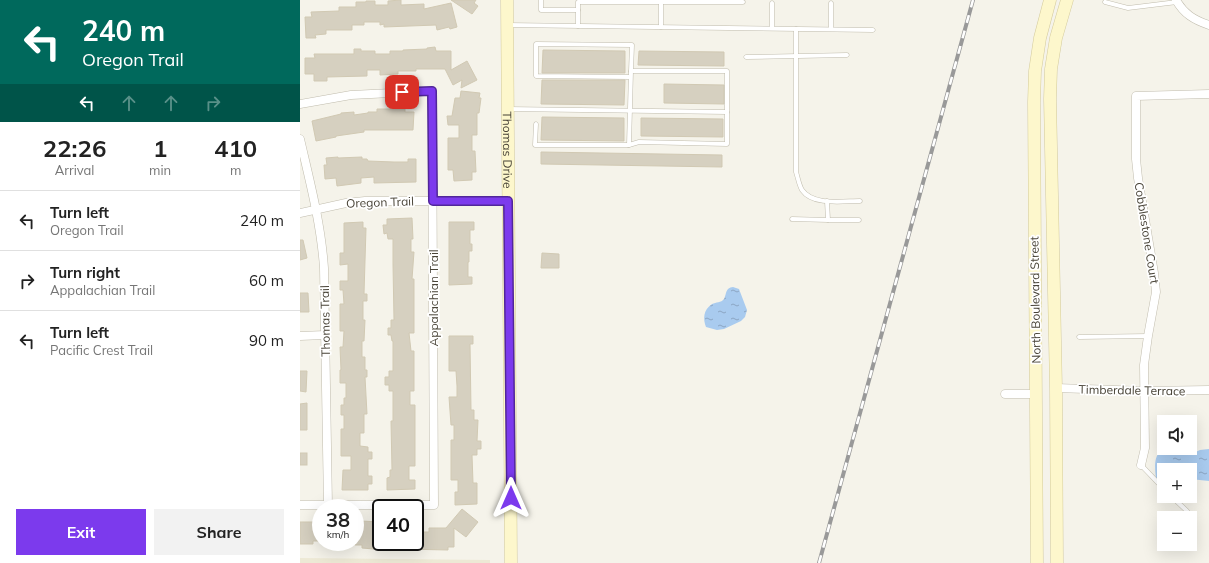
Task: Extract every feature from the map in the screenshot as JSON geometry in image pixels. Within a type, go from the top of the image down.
[{"type":"main road","name":"Thomas Drive","points":[[507,0],[511,563]]},
{"type":"main road","name":"North Boulevard Street","points":[[1037,563],[1034,102],[1040,38],[1050,0]]},
{"type":"main road","name":"North Boulevard Street","points":[[1057,563],[1056,388],[1050,99],[1051,69],[1056,39],[1067,0]]},
{"type":"main road","points":[[1036,394],[1056,388]]},
{"type":"street","points":[[1177,1],[1180,8],[1196,21],[1209,25]]},
{"type":"street","name":"Appalachian Trail","points":[[300,104],[351,95],[432,91],[434,505],[364,506]]},
{"type":"street","name":"Cobblestone Court","points":[[1141,465],[1145,448],[1144,365],[1156,292],[1136,159],[1136,96],[1209,94]]},
{"type":"street","name":"Thomas Trail","points":[[300,140],[322,242],[324,268],[328,499]]},
{"type":"street","name":"Oregon Trail","points":[[300,213],[346,203],[365,201],[508,201]]},
{"type":"street","points":[[300,336],[325,335]]},
{"type":"street","name":"Timberdale Terrace","points":[[1056,388],[1145,391],[1209,390]]},
{"type":"street","points":[[1005,394],[1036,394]]},
{"type":"street","points":[[300,505],[312,505]]},
{"type":"lane","points":[[541,0],[541,10],[578,10]]},
{"type":"lane","points":[[578,26],[578,1],[743,2]]},
{"type":"lane","points":[[661,1],[661,27]]},
{"type":"lane","points":[[1104,2],[1128,8],[1177,1]]},
{"type":"lane","points":[[772,3],[772,28]]},
{"type":"lane","points":[[831,3],[831,29]]},
{"type":"lane","points":[[507,25],[873,30]]},
{"type":"lane","points":[[796,29],[796,172],[802,190],[812,198],[821,201],[860,201]]},
{"type":"lane","points":[[629,145],[632,45],[536,44],[536,76],[630,77]]},
{"type":"lane","points":[[746,57],[847,56]]},
{"type":"lane","points":[[536,124],[535,145],[629,145],[639,142],[727,144],[727,71],[631,71]]},
{"type":"lane","points":[[508,109],[727,112]]},
{"type":"lane","points":[[827,201],[828,220]]},
{"type":"lane","points":[[792,219],[859,220]]},
{"type":"lane","points":[[1079,337],[1148,336]]},
{"type":"lane","points":[[1141,465],[1157,482]]},
{"type":"lane","points":[[1178,503],[1187,511]]},
{"type":"shaded area","points":[[300,558],[490,560],[490,563],[300,563]]},
{"type":"water","points":[[733,287],[739,289],[747,310],[745,317],[741,321],[724,329],[717,330],[706,327],[704,318],[705,312],[709,306],[723,300],[727,290]]},
{"type":"water","points":[[1209,449],[1209,481],[1197,480],[1197,463],[1157,463],[1157,479],[1155,465],[1157,455],[1197,455],[1197,451]]},
{"type":"building","points":[[401,0],[401,5],[424,4],[424,9],[451,3],[457,27],[437,30],[436,25],[384,27],[384,24],[380,25],[380,22],[364,22],[364,25],[352,25],[352,30],[326,30],[326,34],[315,35],[316,38],[306,38],[305,17],[312,17],[311,12],[339,11],[339,7],[356,7],[356,2],[375,1],[375,5],[388,5],[388,1]]},
{"type":"building","points":[[451,0],[476,0],[474,3],[478,6],[472,14]]},
{"type":"building","points":[[435,47],[436,51],[451,51],[451,70],[467,61],[477,80],[461,88],[462,80],[453,85],[445,69],[416,69],[416,71],[398,71],[398,74],[380,75],[380,70],[367,70],[367,76],[327,77],[327,81],[314,81],[314,74],[305,74],[305,58],[315,58],[314,54],[354,54],[354,49],[361,49],[361,51],[375,51],[375,54],[390,54],[390,51],[427,49]]},
{"type":"building","points":[[543,50],[625,51],[625,73],[542,73]]},
{"type":"building","points":[[639,51],[724,52],[724,66],[638,65]]},
{"type":"building","points":[[542,80],[625,80],[624,105],[541,104]]},
{"type":"building","points":[[664,84],[724,85],[724,104],[664,103]]},
{"type":"building","points":[[461,91],[480,93],[479,98],[481,98],[479,113],[477,113],[477,135],[472,135],[472,151],[475,151],[476,172],[472,172],[472,180],[454,181],[453,170],[448,170],[448,138],[459,138],[459,125],[448,125],[447,116],[452,116],[455,98],[460,98]]},
{"type":"building","points":[[377,109],[405,109],[405,112],[414,112],[413,130],[364,130],[364,132],[336,136],[316,141],[312,121],[341,113],[354,112],[354,115],[377,112]]},
{"type":"building","points":[[542,117],[624,118],[624,141],[541,140]]},
{"type":"building","points":[[641,118],[723,119],[723,137],[641,136]]},
{"type":"building","points":[[541,152],[722,155],[722,167],[541,164]]},
{"type":"building","points":[[362,157],[362,159],[367,159],[368,161],[394,162],[408,162],[408,159],[416,159],[416,182],[374,183],[374,177],[361,178],[361,183],[337,186],[336,178],[325,179],[324,165],[327,165],[326,158]]},
{"type":"building","points":[[412,218],[413,239],[411,239],[411,252],[414,252],[412,279],[414,279],[414,333],[409,333],[411,351],[414,351],[414,391],[410,391],[410,405],[415,405],[415,466],[409,466],[409,480],[415,480],[415,489],[387,490],[387,478],[390,477],[390,470],[392,470],[391,421],[393,421],[393,391],[389,391],[389,385],[385,385],[385,377],[389,377],[389,371],[393,371],[393,341],[391,335],[388,335],[388,328],[391,328],[391,320],[394,320],[393,239],[388,239],[387,233],[384,234],[383,225],[387,225],[387,219]]},
{"type":"building","points":[[363,222],[363,228],[366,228],[364,294],[367,294],[367,301],[363,301],[363,320],[365,320],[364,341],[362,341],[362,357],[365,357],[365,370],[367,370],[367,377],[365,377],[367,414],[364,414],[364,433],[360,433],[360,446],[368,447],[368,452],[372,452],[372,459],[368,459],[368,476],[372,476],[372,484],[368,484],[368,490],[342,490],[343,470],[351,470],[351,456],[341,456],[341,429],[344,429],[344,415],[341,415],[341,405],[344,405],[344,398],[346,398],[346,383],[340,383],[340,347],[343,347],[344,331],[340,331],[340,304],[344,304],[343,290],[340,290],[340,281],[348,281],[348,264],[340,265],[340,253],[344,253],[344,223]]},
{"type":"building","points":[[449,222],[474,222],[474,230],[470,230],[470,244],[472,244],[472,251],[469,251],[468,262],[468,277],[472,277],[472,284],[449,285]]},
{"type":"building","points":[[300,240],[303,240],[307,258],[300,260]]},
{"type":"building","points":[[542,253],[559,254],[559,268],[541,268]]},
{"type":"building","points":[[300,293],[308,293],[309,312],[300,312]]},
{"type":"building","points":[[449,336],[473,336],[473,344],[470,344],[471,410],[474,410],[474,420],[478,420],[477,441],[481,441],[481,449],[477,449],[477,455],[472,455],[473,483],[477,483],[477,504],[455,505],[455,492],[458,492],[458,480],[451,480],[451,440],[454,440],[454,425],[451,425],[449,397],[457,397],[457,386],[456,371],[449,371]]},
{"type":"building","points":[[300,371],[307,371],[306,392],[300,391]]},
{"type":"building","points":[[307,403],[307,430],[300,430],[300,404]]},
{"type":"building","points":[[300,453],[307,453],[307,465],[300,465]]},
{"type":"building","points":[[462,509],[478,522],[466,537],[454,528],[454,547],[448,547],[448,550],[424,549],[424,532],[429,532],[429,528],[446,528]]},
{"type":"building","points":[[364,521],[372,522],[372,549],[364,548]]},
{"type":"building","points":[[300,522],[312,522],[312,544],[300,544]]},
{"type":"railway","points":[[819,563],[973,0]]},
{"type":"route","points":[[402,92],[432,91],[433,201],[508,201],[511,498]]}]
